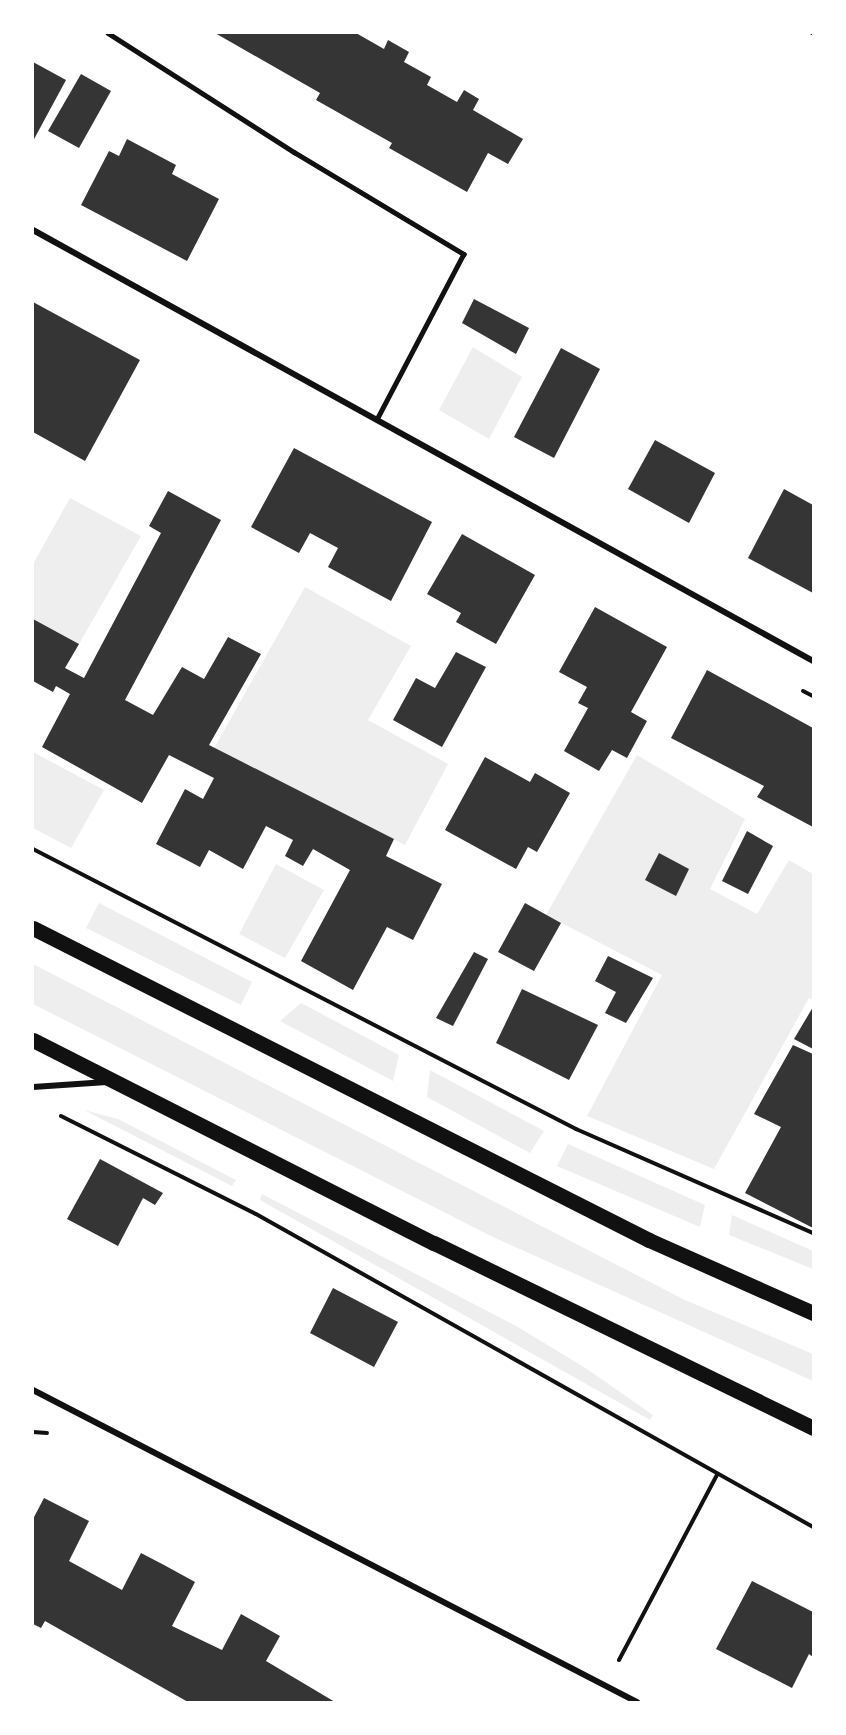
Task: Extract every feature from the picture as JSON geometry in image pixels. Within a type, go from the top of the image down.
[{"type":"main road","points":[[33,928],[638,1234],[813,1313]]},
{"type":"main road","points":[[33,1040],[813,1428]]},
{"type":"street","points":[[33,230],[813,661]]},
{"type":"street","points":[[33,1087],[115,1081]]},
{"type":"street","points":[[33,1390],[637,1702]]},
{"type":"lane","points":[[108,33],[294,152],[464,254],[377,420]]},
{"type":"path","points":[[33,849],[576,1129],[813,1233]]},
{"type":"path","points":[[56,1113],[256,1214],[813,1527]]},
{"type":"path","points":[[605,1686],[717,1475]]},
{"type":"shaded area","points":[[473,347],[522,377],[489,439],[439,410]]},
{"type":"shaded area","points":[[70,498],[141,536],[79,644],[33,619],[33,564]]},
{"type":"shaded area","points":[[305,587],[411,646],[368,720],[448,764],[405,845],[214,748]]},
{"type":"shaded area","points":[[33,752],[104,790],[71,848],[33,828]]},
{"type":"shaded area","points":[[637,755],[745,819],[710,889],[757,914],[789,860],[813,874],[813,1000],[809,998],[714,1169],[587,1116],[662,975],[546,915]]},
{"type":"shaded area","points":[[276,864],[324,890],[285,958],[239,934]]},
{"type":"shaded area","points":[[99,903],[252,982],[241,1005],[86,928]]},
{"type":"shaded area","points":[[33,964],[685,1300],[813,1354],[813,1381],[493,1237],[33,1004]]},
{"type":"shaded area","points":[[301,1003],[399,1055],[393,1081],[280,1021]]},
{"type":"shaded area","points":[[430,1070],[544,1131],[530,1153],[427,1097]]},
{"type":"shaded area","points":[[84,1110],[118,1119],[236,1180],[232,1186]]},
{"type":"shaded area","points":[[568,1144],[705,1205],[700,1227],[557,1166]]},
{"type":"shaded area","points":[[262,1194],[518,1327],[587,1369],[653,1415],[650,1420],[260,1200]]},
{"type":"shaded area","points":[[732,1215],[813,1251],[813,1269],[729,1235]]},
{"type":"building","points":[[215,33],[356,33],[384,49],[388,40],[409,52],[404,62],[431,77],[427,85],[457,102],[464,90],[479,99],[473,110],[523,139],[508,164],[488,153],[467,192],[389,148],[392,143],[316,100],[320,93]]},
{"type":"building","points":[[33,62],[66,80],[33,141]]},
{"type":"building","points":[[81,74],[111,91],[79,148],[48,131]]},
{"type":"building","points":[[127,139],[176,165],[172,174],[219,199],[187,261],[81,205],[109,151],[119,156]]},
{"type":"building","points":[[474,299],[529,328],[516,354],[462,323]]},
{"type":"building","points":[[33,302],[140,360],[85,461],[33,432]]},
{"type":"building","points":[[561,348],[600,369],[554,458],[514,437]]},
{"type":"building","points":[[655,440],[715,473],[689,523],[628,489]]},
{"type":"building","points":[[294,448],[432,522],[391,601],[328,567],[338,548],[310,533],[299,553],[251,527]]},
{"type":"building","points":[[784,489],[813,505],[813,593],[748,558]]},
{"type":"building","points":[[168,491],[221,520],[125,700],[153,715],[182,667],[204,679],[228,637],[261,654],[209,745],[394,839],[386,856],[442,884],[413,940],[387,927],[353,990],[301,961],[350,870],[313,849],[303,866],[285,856],[293,840],[266,826],[243,869],[209,850],[200,867],[156,844],[185,789],[203,799],[214,778],[169,755],[142,803],[42,747],[70,694],[56,686],[53,692],[33,681],[33,619],[79,644],[65,668],[84,678],[161,533],[149,526]]},
{"type":"building","points":[[462,534],[535,575],[496,644],[456,622],[461,613],[427,594]]},
{"type":"building","points":[[595,607],[667,647],[631,712],[647,721],[627,758],[612,750],[599,771],[564,751],[588,708],[578,703],[587,687],[559,672]]},
{"type":"building","points":[[456,652],[486,667],[442,747],[393,720],[416,678],[435,688]]},
{"type":"building","points":[[707,670],[813,728],[813,827],[757,797],[764,786],[671,738]]},
{"type":"building","points":[[485,757],[530,782],[535,773],[570,793],[537,852],[528,847],[516,869],[445,830]]},
{"type":"building","points":[[747,831],[773,846],[748,894],[722,881]]},
{"type":"building","points":[[659,853],[689,869],[676,896],[645,880]]},
{"type":"building","points":[[525,903],[561,923],[534,971],[498,952]]},
{"type":"building","points":[[474,952],[488,959],[453,1026],[436,1018]]},
{"type":"building","points":[[608,956],[653,978],[626,1023],[605,1013],[616,992],[595,981]]},
{"type":"building","points":[[522,989],[598,1025],[569,1080],[496,1043]]},
{"type":"building","points":[[813,1007],[813,1049],[794,1039]]},
{"type":"building","points":[[793,1045],[813,1054],[813,1228],[745,1193],[781,1127],[754,1114]]},
{"type":"building","points":[[100,1159],[163,1193],[155,1205],[143,1198],[118,1246],[67,1219]]},
{"type":"building","points":[[333,1288],[398,1322],[374,1367],[310,1333]]},
{"type":"building","points":[[44,1498],[89,1521],[69,1561],[122,1590],[141,1553],[164,1565],[195,1582],[172,1626],[222,1650],[241,1614],[280,1636],[266,1661],[335,1702],[188,1702],[45,1621],[41,1628],[33,1624],[33,1519]]},
{"type":"building","points":[[752,1581],[813,1612],[813,1657],[809,1654],[792,1688],[716,1649]]}]
